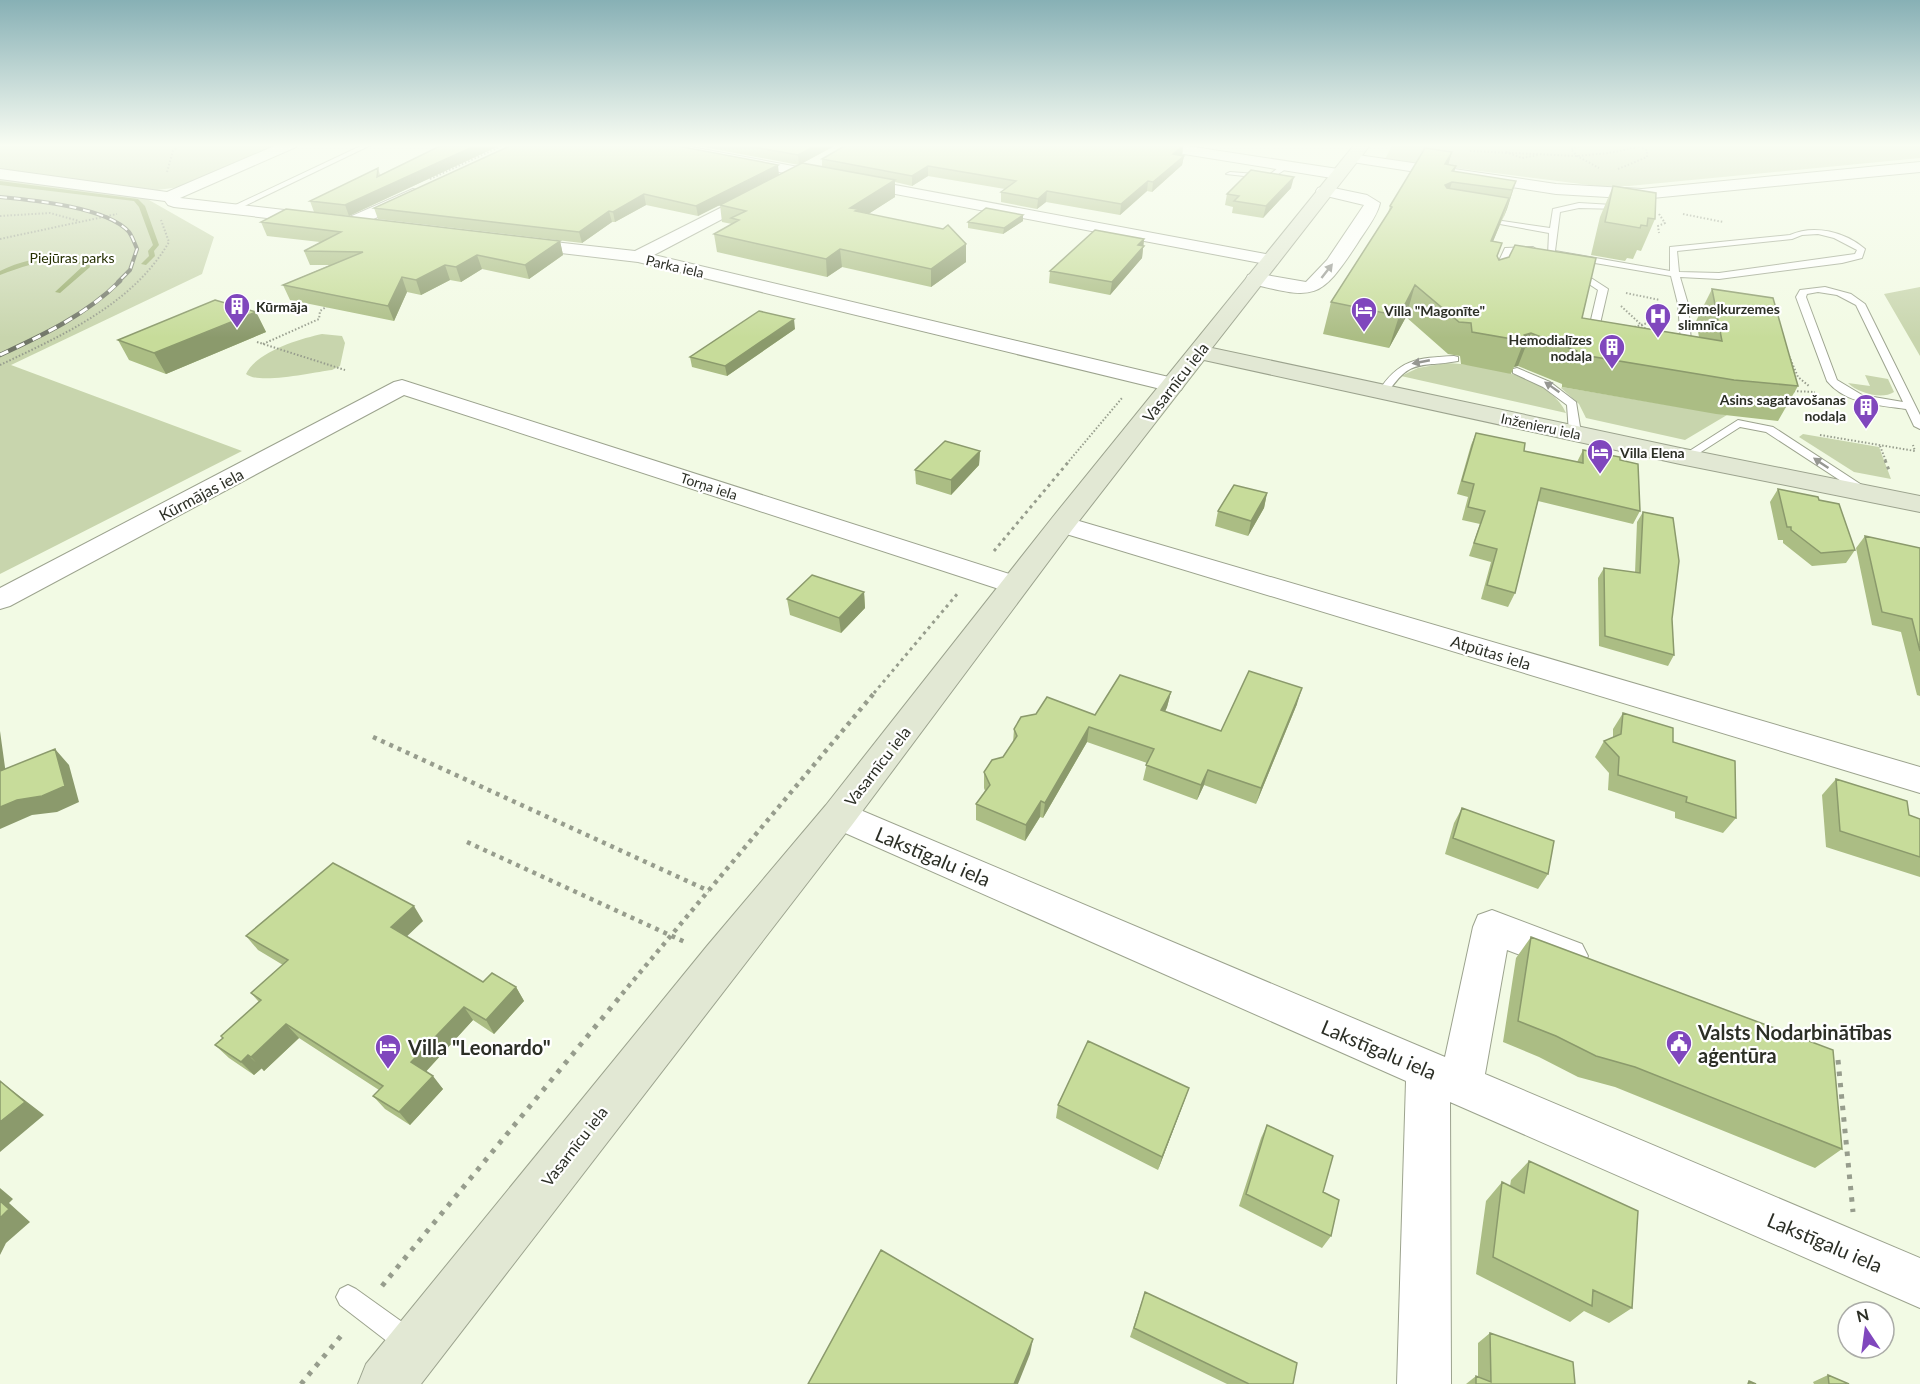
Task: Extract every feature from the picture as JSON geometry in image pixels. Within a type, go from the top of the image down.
[{"type":"street","points":[[236,209],[385,227]]},
{"type":"street","points":[[351,223],[382,209]]},
{"type":"street","points":[[638,257],[731,209]]},
{"type":"street","points":[[997,209],[1272,260]]},
{"type":"street","name":"Vasarnīcu iela","points":[[386,1384],[722,959],[839,815],[1062,524],[1311,209]]},
{"type":"street","points":[[1255,279],[1310,288],[1317,284],[1344,249],[1370,209]]},
{"type":"street","name":"Parka iela","points":[[500,241],[638,257],[1173,385]]},
{"type":"street","name":"Inženieru iela","points":[[1198,352],[1686,457],[1920,504]]},
{"type":"street","name":"Torņa iela","points":[[402,387],[1015,585]]},
{"type":"street","name":"Kūrmājas iela","points":[[0,600],[402,387]]},
{"type":"street","name":"Atpūtas iela","points":[[1062,524],[1920,780]]},
{"type":"street","name":"Lakstīgalu iela","points":[[839,815],[1920,1283]]},
{"type":"street","points":[[1424,1384],[1445,1078],[1492,927],[1604,970]]},
{"type":"lane","points":[[1551,253],[1556,211],[1561,209]]},
{"type":"lane","points":[[1627,209],[1644,221]]},
{"type":"lane","points":[[1476,219],[1553,231]]},
{"type":"lane","points":[[1492,287],[1508,250],[1516,248],[1675,274],[1719,276],[1842,260],[1858,256],[1861,249],[1849,241],[1813,232],[1799,232],[1792,237],[1673,249],[1675,274],[1683,304],[1688,364],[1677,363]]},
{"type":"lane","points":[[1551,253],[1561,263],[1603,289],[1590,348],[1601,350]]},
{"type":"lane","points":[[1910,406],[1858,397],[1838,387],[1832,381],[1801,297],[1803,292],[1816,290],[1834,292],[1851,297],[1860,304],[1920,426]]},
{"type":"lane","points":[[1383,392],[1392,376],[1403,366],[1454,359]]},
{"type":"lane","points":[[1517,371],[1542,381],[1559,392],[1572,405],[1575,433]]},
{"type":"lane","points":[[1686,457],[1738,423],[1769,429],[1870,495]]},
{"type":"lane","points":[[355,1303],[415,1346]]},
{"type":"path","points":[[1644,221],[1658,226],[1665,223],[1656,209]]},
{"type":"path","points":[[0,216],[50,213],[82,222]]},
{"type":"path","points":[[0,239],[122,213]]},
{"type":"path","points":[[0,365],[92,318],[137,283],[163,258],[169,242],[160,215]]},
{"type":"path","points":[[1658,226],[1660,240],[1687,248]]},
{"type":"path","points":[[1603,289],[1688,364]]},
{"type":"path","points":[[263,344],[319,319],[320,311],[328,305]]},
{"type":"path","points":[[257,342],[345,370]]},
{"type":"path","points":[[1880,446],[1894,482]]},
{"type":"path","points":[[302,1384],[355,1303],[671,936],[960,592]]},
{"type":"path","points":[[373,737],[709,891]]},
{"type":"path","points":[[467,842],[722,959]]},
{"type":"path","points":[[1838,1060],[1854,1223],[1860,1257]]},
{"type":"green space","name":"Piejūras parks","points":[[0,209],[164,209],[214,237],[202,274],[11,365],[242,451],[0,574]]},
{"type":"green space","points":[[1920,287],[1920,356],[1884,294]]},
{"type":"green space","points":[[322,334],[342,336],[345,343],[340,366],[332,370],[274,378],[253,377],[246,374],[251,366],[268,353],[290,343]]},
{"type":"green space","points":[[1446,363],[1478,366],[1514,374],[1531,381],[1558,400],[1566,413],[1401,376],[1418,368]]},
{"type":"green space","points":[[1865,375],[1888,379],[1894,392],[1883,395],[1870,394],[1848,383],[1870,386]]},
{"type":"green space","points":[[1562,387],[1727,415],[1685,440],[1586,418],[1579,404]]},
{"type":"green space","points":[[1803,434],[1879,447],[1891,479],[1854,472],[1799,437]]},
{"type":"building","points":[[286,209],[560,241],[525,265],[477,255],[456,267],[445,265],[416,280],[402,277],[388,306],[283,285],[363,252],[304,251],[341,232],[261,222]]},
{"type":"building","points":[[379,209],[619,209],[613,212],[609,211],[579,232]]},
{"type":"building","points":[[736,209],[858,209],[855,211],[943,229],[948,225],[966,244],[931,269],[840,249],[826,259],[714,234],[739,220],[731,218],[746,211]]},
{"type":"building","points":[[985,209],[1023,215],[1004,228],[968,222]]},
{"type":"building","points":[[1391,209],[1505,209],[1491,241],[1502,243],[1497,256],[1499,260],[1509,257],[1515,245],[1596,258],[1582,318],[1722,341],[1712,289],[1773,298],[1798,386],[1734,380],[1577,354],[1577,351],[1531,333],[1524,335],[1524,341],[1472,332],[1471,323],[1459,322],[1415,285],[1399,316],[1331,302]]},
{"type":"building","points":[[1608,209],[1655,209],[1655,219],[1648,218],[1647,226],[1641,225],[1640,228],[1605,222]]},
{"type":"building","points":[[1095,230],[1144,239],[1138,245],[1144,246],[1112,282],[1050,271]]},
{"type":"building","points":[[215,300],[256,312],[154,353],[118,340]]},
{"type":"building","points":[[759,311],[794,319],[725,366],[690,357]]},
{"type":"building","points":[[1476,433],[1525,443],[1524,451],[1583,463],[1583,450],[1620,457],[1620,460],[1638,464],[1640,511],[1541,488],[1515,593],[1487,585],[1497,549],[1474,543],[1485,511],[1468,507],[1474,484],[1462,481]]},
{"type":"building","points":[[945,441],[980,451],[951,480],[915,470]]},
{"type":"building","points":[[1234,485],[1267,493],[1251,521],[1218,511]]},
{"type":"building","points":[[1778,489],[1839,504],[1855,550],[1821,553],[1791,530],[1791,527],[1787,527]]},
{"type":"building","points":[[1643,512],[1673,518],[1679,561],[1672,619],[1674,655],[1605,636],[1604,568],[1640,573]]},
{"type":"building","points":[[1865,536],[1920,548],[1920,651],[1912,619],[1882,612]]},
{"type":"building","points":[[812,575],[864,592],[839,618],[787,599]]},
{"type":"building","points":[[1249,671],[1302,688],[1261,788],[1208,770],[1201,785],[1146,765],[1154,749],[1089,727],[1045,803],[1041,801],[1026,825],[976,804],[990,785],[984,772],[992,760],[1003,757],[1017,736],[1014,729],[1021,717],[1036,714],[1047,697],[1095,715],[1120,675],[1171,692],[1161,710],[1221,731]]},
{"type":"building","points":[[1623,713],[1673,728],[1673,742],[1735,761],[1736,818],[1686,802],[1687,797],[1618,775],[1619,757],[1604,741],[1621,734]]},
{"type":"building","points":[[55,749],[65,786],[42,796],[17,800],[0,807],[0,771]]},
{"type":"building","points":[[1836,779],[1907,801],[1909,815],[1920,819],[1920,857],[1840,831]]},
{"type":"building","points":[[1462,808],[1554,841],[1548,874],[1453,838]]},
{"type":"building","points":[[333,863],[414,906],[391,927],[483,982],[492,973],[516,987],[486,1020],[464,1007],[411,1062],[433,1076],[399,1112],[373,1096],[383,1086],[286,1024],[251,1057],[248,1055],[241,1062],[215,1045],[223,1038],[221,1036],[261,1000],[251,993],[288,960],[246,936]]},
{"type":"building","name":"Valsts Nodarbinātības aģentūra","points":[[1531,937],[1833,1050],[1842,1149],[1635,1067],[1596,1056],[1556,1036],[1518,1021]]},
{"type":"building","points":[[1088,1041],[1189,1088],[1162,1157],[1058,1105]]},
{"type":"building","points":[[0,1081],[25,1102],[0,1122]]},
{"type":"building","points":[[1267,1125],[1333,1156],[1323,1192],[1339,1200],[1331,1236],[1246,1194]]},
{"type":"building","points":[[1529,1161],[1638,1211],[1632,1308],[1593,1290],[1592,1306],[1493,1257],[1502,1182],[1524,1193]]},
{"type":"building","points":[[0,1201],[9,1209],[0,1218]]},
{"type":"building","points":[[881,1250],[1033,1339],[1014,1384],[808,1384]]},
{"type":"building","points":[[1145,1292],[1297,1363],[1293,1384],[1249,1384],[1134,1328]]},
{"type":"building","points":[[1490,1333],[1573,1362],[1575,1384],[1476,1384],[1476,1376],[1491,1382]]},
{"type":"building","points":[[1828,1375],[1849,1384],[1829,1384]]},
{"type":"waterway","points":[[143,209],[156,245],[151,251],[152,256],[144,264]]},
{"type":"waterway","points":[[0,273],[31,261],[65,259],[87,264],[87,267],[58,292]]},
{"type":"railway","points":[[78,209],[104,216],[129,232],[137,249],[130,270],[118,282]]},
{"type":"railway","points":[[0,355],[48,332],[78,314],[120,281]]},
{"type":"place","name":"Kūrmāja","points":[[237,329]]},
{"type":"place","name":"Villa \"Magonīte\"","points":[[1364,333]]},
{"type":"place","name":"Ziemeļkurzemes slimnīca","points":[[1658,339]]},
{"type":"place","name":"Hemodialīzes nodaļa","points":[[1612,370]]},
{"type":"place","name":"Asins sagatavošanas nodaļa","points":[[1866,430]]},
{"type":"place","name":"Villa Elena","points":[[1600,475]]},
{"type":"place","name":"Valsts Nodarbinātības aģentūra","points":[[1679,1066]]},
{"type":"place","name":"Villa \"Leonardo\"","points":[[388,1070]]}]
